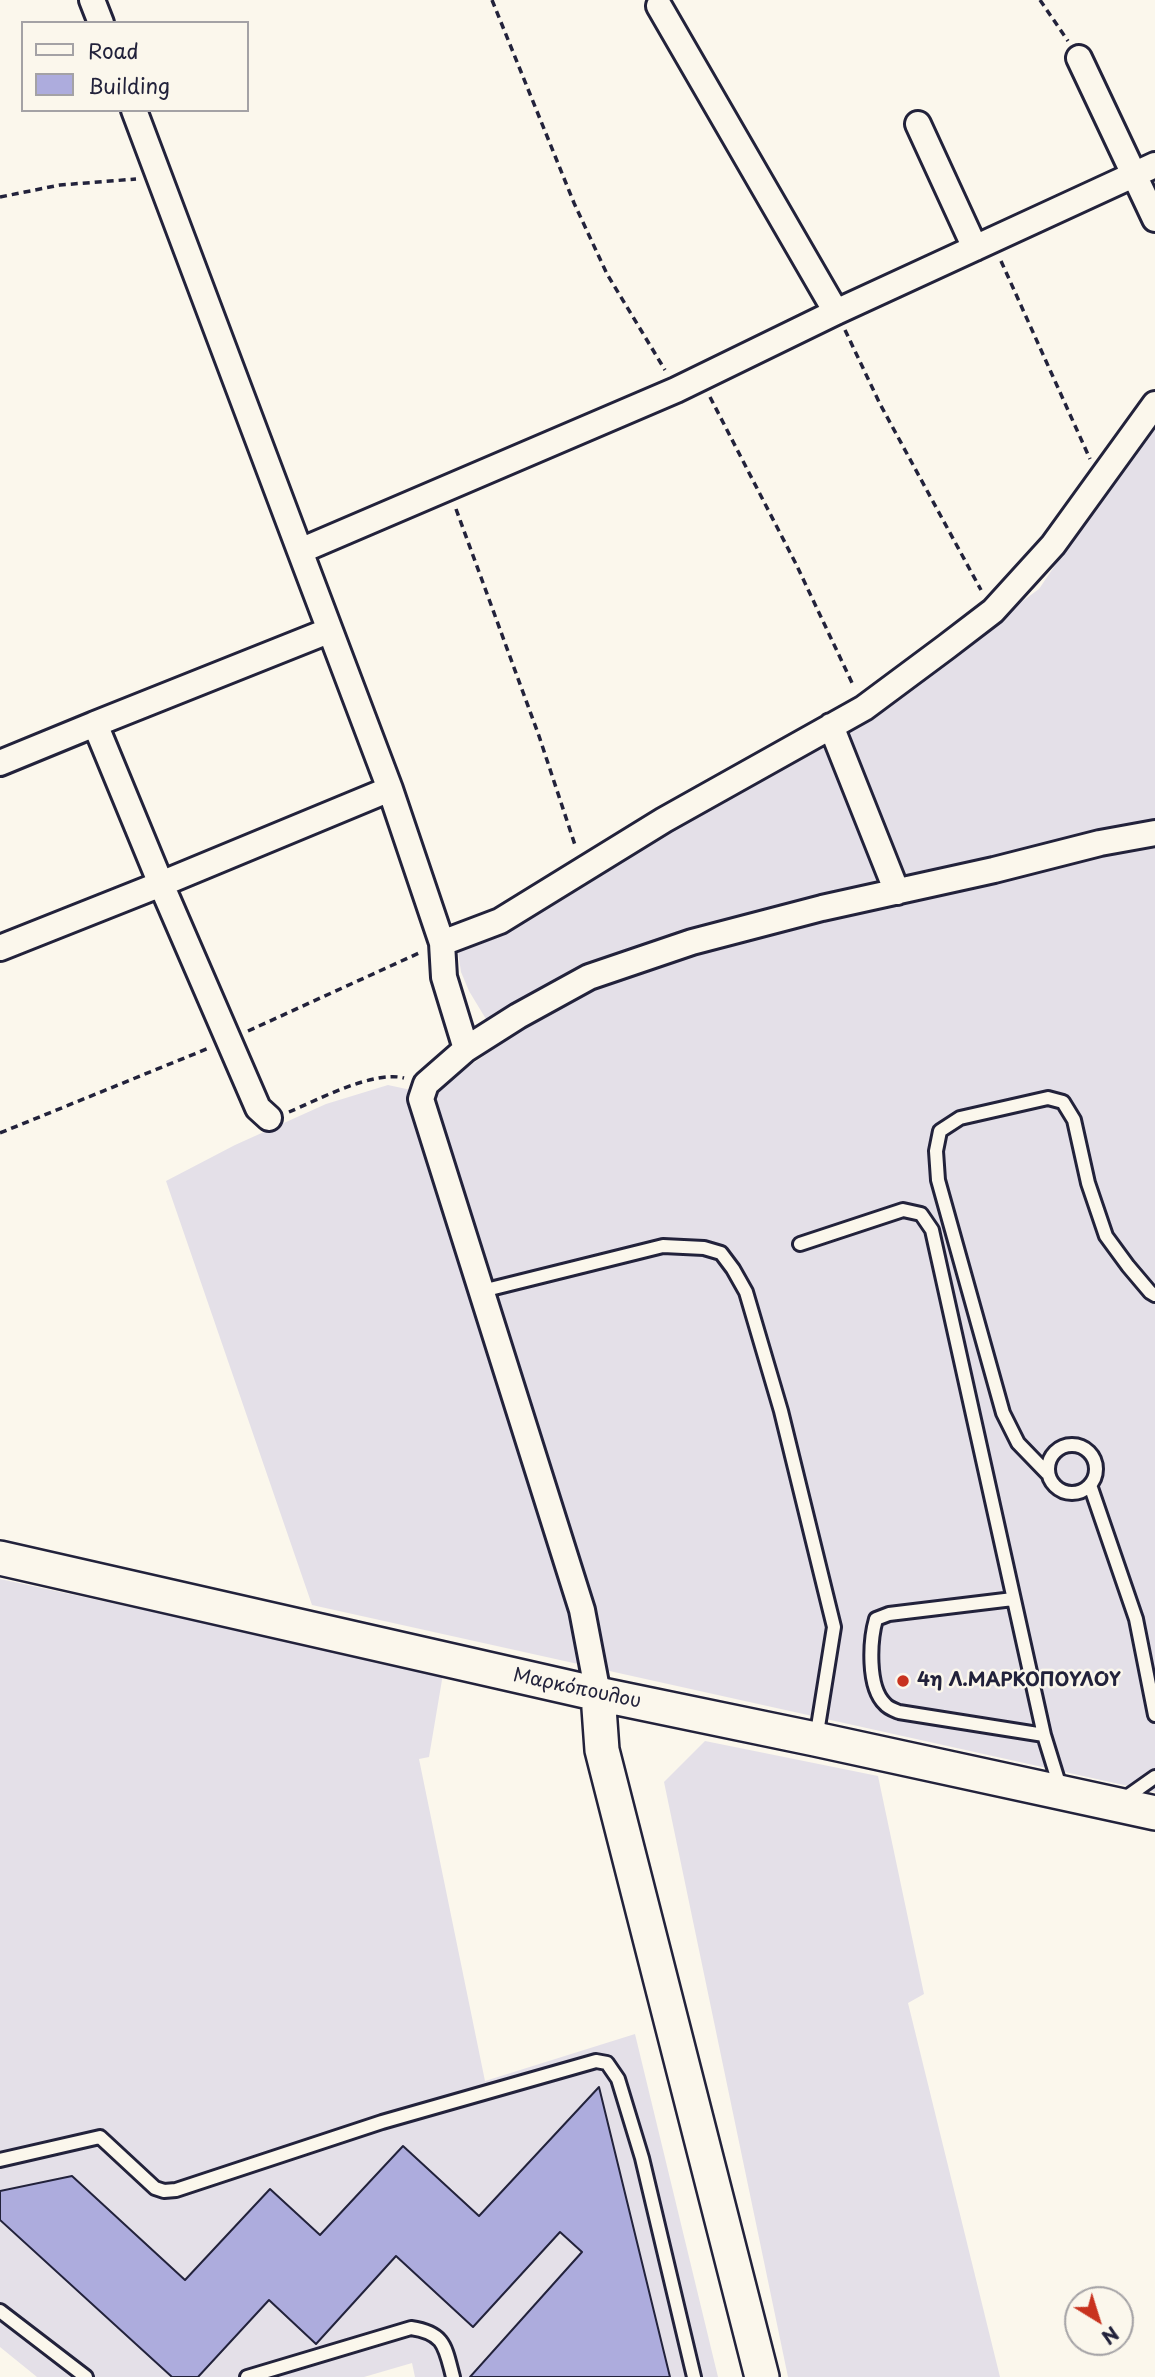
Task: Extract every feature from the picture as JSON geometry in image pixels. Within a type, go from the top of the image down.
[{"type":"main road","name":"Μαρκόπουλου","points":[[0,1558],[598,1694],[1155,1813]]},
{"type":"main road","points":[[598,1694],[602,1750],[762,2377]]},
{"type":"street","points":[[92,0],[100,21]]},
{"type":"street","points":[[659,6],[836,313]]},
{"type":"street","points":[[1079,58],[1144,170],[1155,219]]},
{"type":"street","points":[[135,112],[328,631],[390,789],[442,943],[444,977],[466,1049]]},
{"type":"street","points":[[918,124],[984,245]]},
{"type":"street","points":[[300,551],[677,390],[1144,170]]},
{"type":"street","points":[[442,943],[500,922],[664,820],[864,708],[993,611],[1054,545],[1155,404]]},
{"type":"street","points":[[0,763],[328,631]]},
{"type":"street","points":[[95,724],[258,1108],[269,1118]]},
{"type":"street","points":[[831,726],[897,892]]},
{"type":"street","points":[[0,948],[390,789]]},
{"type":"street","points":[[598,1694],[582,1610],[421,1099],[426,1084],[466,1049],[518,1016],[589,977],[692,943],[822,908],[1155,833]]},
{"type":"lane","points":[[1048,1472],[1050,1457],[1055,1451],[1070,1444],[1086,1449],[1095,1462],[1095,1478],[1090,1485],[1077,1493],[1061,1491],[1055,1487],[1048,1472],[1018,1443],[1003,1413],[938,1180],[936,1151],[940,1131],[960,1118],[998,1109],[1048,1098],[1063,1102],[1074,1120],[1088,1183],[1106,1236],[1128,1266],[1155,1295]]},
{"type":"lane","points":[[800,1244],[903,1210],[921,1214],[932,1230],[1044,1735],[1063,1794]]},
{"type":"lane","points":[[481,1291],[663,1246],[705,1248],[721,1253],[733,1269],[746,1292],[781,1411],[834,1627],[816,1739]]},
{"type":"lane","points":[[1090,1485],[1136,1619],[1155,1715]]},
{"type":"lane","points":[[1013,1599],[889,1614],[876,1619],[872,1632],[872,1663],[877,1693],[886,1706],[899,1712],[1044,1735]]},
{"type":"lane","points":[[1116,1805],[1155,1777]]},
{"type":"lane","points":[[0,2160],[100,2137],[155,2188],[164,2191],[176,2190],[382,2122],[596,2061],[603,2062],[611,2067],[618,2079],[638,2145],[694,2377]]},
{"type":"lane","points":[[0,2311],[86,2377]]},
{"type":"lane","points":[[247,2377],[411,2328],[433,2333],[440,2340],[446,2349],[453,2377]]},
{"type":"path","points":[[492,0],[574,203],[601,262],[677,390]]},
{"type":"path","points":[[1040,0],[1079,58]]},
{"type":"path","points":[[0,197],[60,185],[160,178]]},
{"type":"path","points":[[984,245],[1099,480]]},
{"type":"path","points":[[836,313],[880,404],[993,611]]},
{"type":"path","points":[[700,378],[796,564],[864,708]]},
{"type":"path","points":[[448,486],[539,736],[583,870]]},
{"type":"path","points":[[269,1118],[355,1083],[396,1076],[426,1084]]},
{"type":"shaded area","points":[[1155,417],[1155,1792],[312,1605],[166,1181],[235,1145],[326,1104],[388,1085],[411,1090],[462,1071],[501,1044],[469,991],[461,972],[457,945],[873,711],[1039,589]]},
{"type":"shaded area","points":[[0,1579],[443,1674],[429,1757],[419,1759],[485,2081],[635,2034],[718,2377],[415,2377],[412,2363],[364,2377],[37,2377],[0,2347]]},
{"type":"shaded area","points":[[705,1741],[878,1776],[924,1994],[908,2003],[1000,2377],[788,2377],[664,1782]]},
{"type":"building","points":[[599,2087],[670,2377],[470,2377],[582,2252],[560,2232],[473,2327],[396,2256],[316,2344],[269,2300],[198,2377],[172,2377],[0,2220],[0,2191],[72,2176],[185,2280],[270,2189],[320,2235],[403,2146],[479,2216]]},
{"type":"place","name":"4η Λ.ΜΑΡΚΟΠΟΥΛΟΥ","points":[[903,1681]]}]
